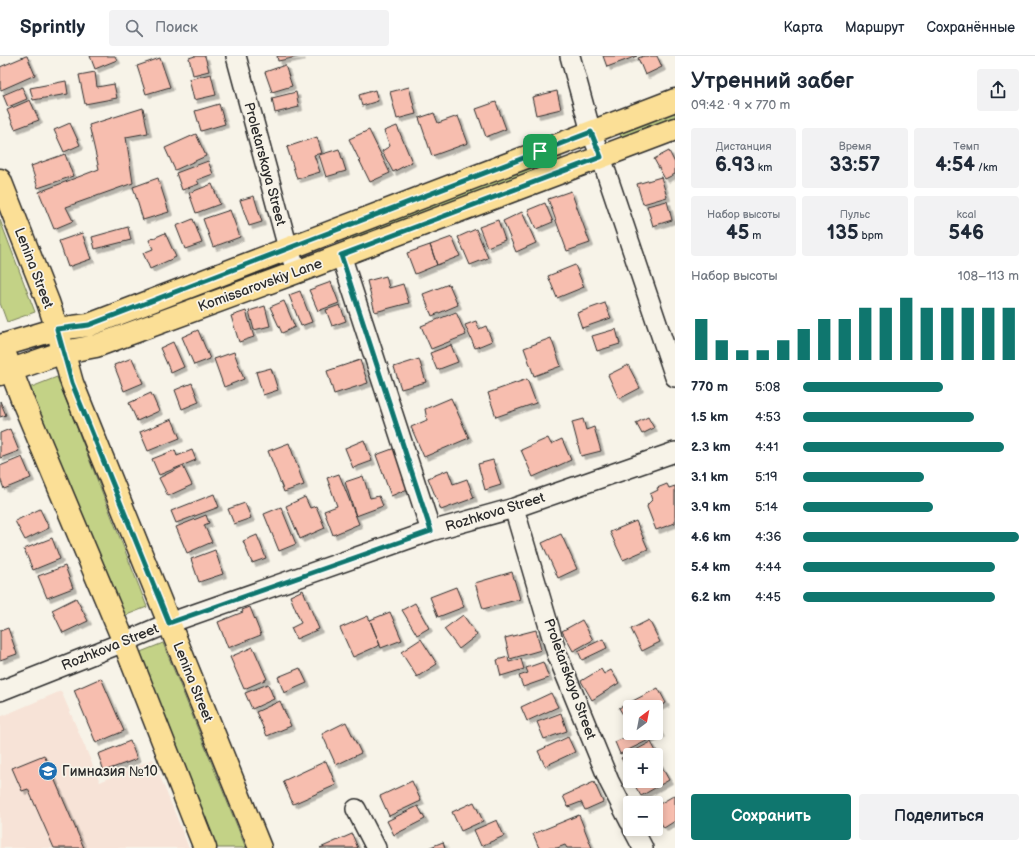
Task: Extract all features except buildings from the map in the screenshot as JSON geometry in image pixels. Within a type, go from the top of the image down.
[{"type":"main road","name":"Komissarovskiy Lane","points":[[1,344],[57,329],[89,325],[675,100]]},
{"type":"main road","name":"Komissarovskiy Lane","points":[[6,372],[64,352],[96,346],[297,272],[675,129]]},
{"type":"main road","name":"Lenina Street","points":[[0,180],[48,302],[72,383],[260,848]]},
{"type":"main road","points":[[1,344],[6,372],[24,404],[124,642],[205,848]]},
{"type":"street","name":"Proletarskaya Street","points":[[236,56],[288,248],[297,272]]},
{"type":"street","points":[[570,56],[591,132],[601,157],[675,377]]},
{"type":"street","points":[[341,255],[431,531]]},
{"type":"street","name":"Rozhkova Street","points":[[0,691],[169,623],[431,531],[514,508],[675,452]]},
{"type":"street","name":"Proletarskaya Street","points":[[514,508],[557,654],[609,781],[623,808]]},
{"type":"street","points":[[356,808],[376,848]]},
{"type":"street","points":[[637,836],[643,848]]},
{"type":"shaded area","name":"Гимназия №10","points":[[61,691],[100,782],[153,759],[189,848],[0,848],[0,717]]},
{"type":"green space","points":[[675,107],[675,120],[622,139],[618,129]]},
{"type":"green space","points":[[559,152],[563,162],[345,245],[341,236]]},
{"type":"green space","points":[[0,220],[35,312],[7,322],[0,303]]},
{"type":"green space","points":[[280,261],[283,269],[100,338],[97,330]]},
{"type":"green space","points":[[57,377],[147,607],[119,618],[29,388]]},
{"type":"green space","points":[[163,643],[246,848],[211,848],[133,655]]},
{"type":"place","name":"Гимназия №10","points":[[48,771]]},
{"type":"route","points":[[591,132],[601,157],[341,255],[431,531],[169,623],[72,383],[57,329],[89,325],[540,151],[591,132]]}]
